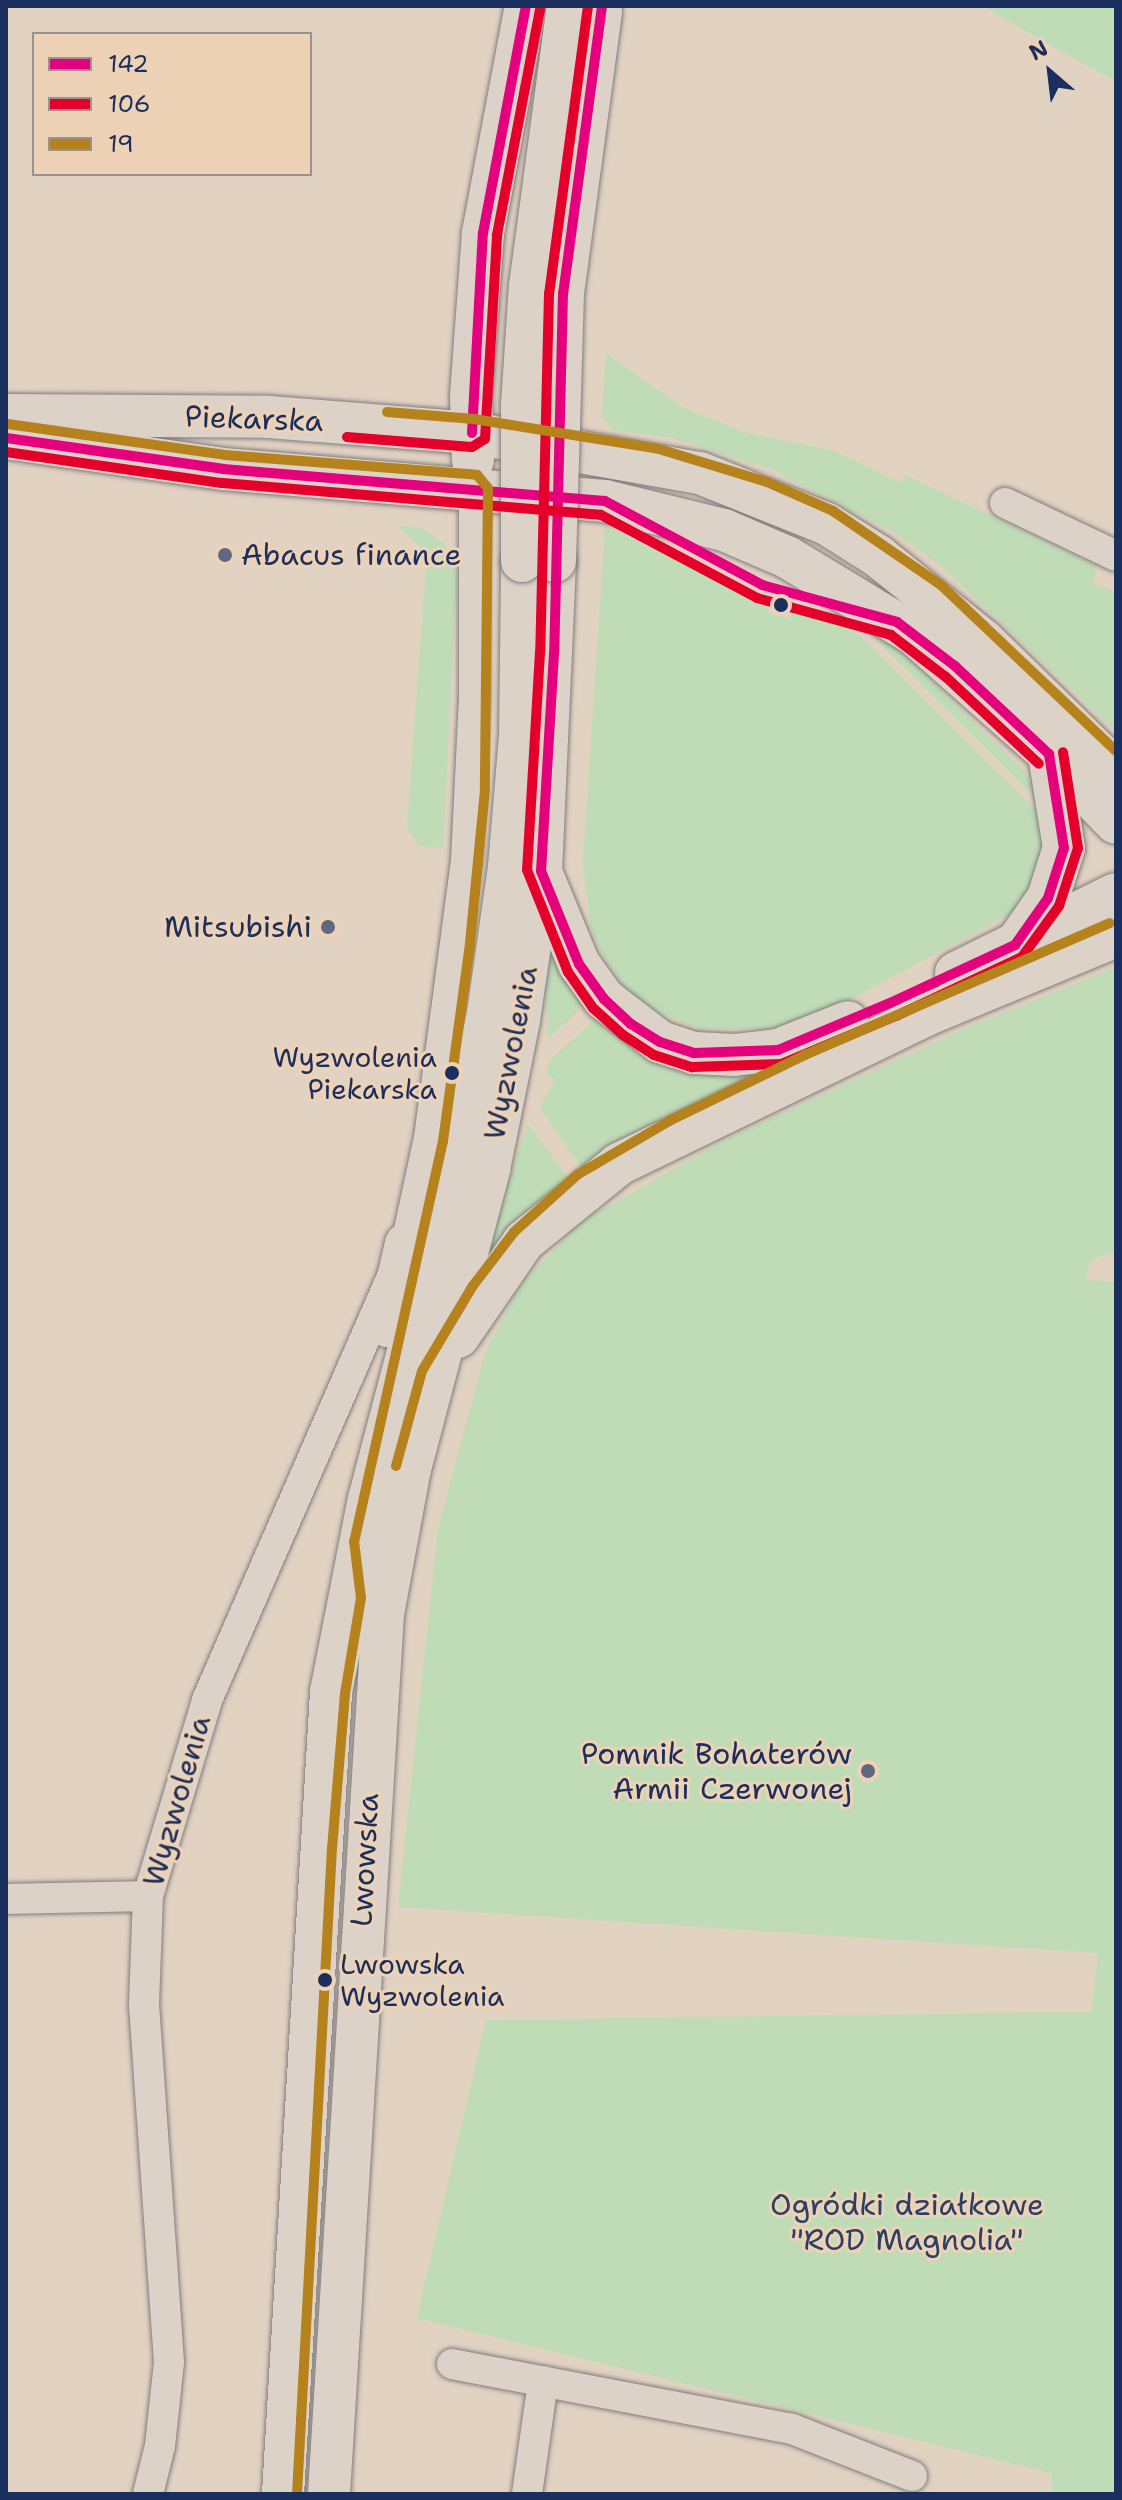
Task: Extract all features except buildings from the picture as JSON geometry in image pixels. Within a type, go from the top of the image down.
[{"type":"main road","points":[[474,489],[472,433],[484,219],[526,6]]},
{"type":"main road","name":"Wyzwolenia","points":[[435,1376],[504,1100],[541,871],[538,561],[529,299],[568,6]]},
{"type":"main road","name":"Wyzwolenia","points":[[425,1292],[474,1085],[504,910],[563,293],[602,6]]},
{"type":"main road","name":"Piekarska","points":[[6,415],[269,417],[472,433],[700,473],[827,524],[932,596],[1116,770]]},
{"type":"main road","name":"Piekarska","points":[[6,438],[223,469],[605,501],[665,513],[724,530],[787,557],[914,634],[1049,754],[1116,823]]},
{"type":"main road","points":[[1015,945],[1048,898],[1064,848],[1049,754]]},
{"type":"main road","points":[[541,871],[579,964],[604,999],[660,1042],[694,1053],[778,1050],[1015,945],[1116,894]]},
{"type":"main road","points":[[435,1376],[524,1241],[559,1207],[619,1164],[928,1014],[1116,936]]},
{"type":"main road","points":[[347,1597],[340,1540],[406,1244]]},
{"type":"main road","name":"Lwowska","points":[[283,2494],[318,1847],[331,1692],[347,1597],[425,1292]]},
{"type":"main road","name":"Lwowska","points":[[329,2494],[381,1628],[397,1530],[435,1376]]},
{"type":"street","name":"Wyzwolenia","points":[[148,2494],[160,2446],[169,2362],[144,2004],[148,1896],[207,1700],[406,1244],[429,1138],[466,861],[474,700],[474,489]]},
{"type":"street","points":[[1005,503],[1116,556]]},
{"type":"street","points":[[6,1899],[148,1896]]},
{"type":"street","points":[[452,2364],[792,2429],[912,2476]]},
{"type":"street","points":[[527,2494],[543,2381]]},
{"type":"green space","points":[[983,6],[1116,6],[1116,81],[1064,53]]},
{"type":"green space","points":[[606,354],[684,408],[747,433],[835,451],[901,483],[905,475],[1096,565],[1093,584],[1116,592],[1116,731],[940,565],[894,532],[769,468],[673,438],[613,430],[602,416]]},
{"type":"green space","points":[[397,525],[421,528],[444,543],[457,574],[443,848],[419,846],[407,828],[427,553]]},
{"type":"green space","points":[[605,526],[770,603],[767,612],[789,619],[792,611],[852,628],[1040,814],[1045,862],[1018,909],[833,1009],[780,1029],[699,1029],[647,1007],[627,991],[600,951],[590,925],[583,863]]},
{"type":"green space","points":[[865,629],[894,644],[1026,773],[1044,806]]},
{"type":"green space","points":[[551,938],[584,1005],[548,1039],[545,983]]},
{"type":"green space","name":"Ogródki działkowe \"ROD Magnolia\"","points":[[1116,967],[1116,1251],[1091,1260],[1085,1279],[1116,1283],[1116,2494],[1052,2494],[1052,2473],[417,2318],[486,2020],[1092,2012],[1098,1953],[398,1907],[438,1529],[485,1353],[518,1288],[580,1222],[723,1141],[954,1033]]},
{"type":"green space","points":[[599,1016],[785,1059],[583,1169],[540,1108],[555,1080],[546,1073],[550,1060]]},
{"type":"green space","points":[[528,1124],[568,1178],[483,1262],[505,1191]]},
{"type":"transit line","name":"142","points":[[472,433],[483,233],[526,6]]},
{"type":"transit line","name":"106","points":[[588,6],[549,293],[540,652],[527,870],[568,972],[593,1008],[623,1035],[654,1055],[692,1067],[781,1064],[896,1016],[1022,957],[1059,906],[1078,848],[1063,752]]},
{"type":"transit line","name":"142","points":[[602,6],[563,293],[554,653],[541,871],[579,964],[604,999],[631,1024],[660,1042],[694,1053],[778,1050],[890,1003],[1015,945],[1048,898],[1064,848],[1049,754]]},
{"type":"transit line","name":"106","points":[[347,437],[472,447],[485,439],[497,235],[540,9]]},
{"type":"transit line","name":"19","points":[[387,412],[474,419],[659,449],[767,482],[833,511],[941,585],[1116,751]]},
{"type":"transit line","name":"19","points":[[8,424],[225,455],[477,475],[488,488],[485,790],[470,944],[443,1141],[354,1541],[361,1598],[345,1694],[332,1848],[297,2494]]},
{"type":"transit line","name":"142","points":[[6,438],[223,469],[605,501],[762,585],[897,622],[955,666],[1049,754]]},
{"type":"transit line","name":"106","points":[[6,452],[222,483],[601,515],[757,598],[891,635],[946,677],[1039,764]]},
{"type":"transit line","name":"19","points":[[396,1466],[422,1371],[472,1287],[514,1232],[577,1175],[671,1120],[805,1055],[1110,923]]},
{"type":"place","name":"Abacus finance","points":[[225,555]]},
{"type":"place","name":"Mitsubishi","points":[[328,927]]},
{"type":"place","name":"Wyzwolenia Piekarska","points":[[452,1073]]},
{"type":"place","name":"Pomnik Bohaterów Armii Czerwonej","points":[[868,1771]]},
{"type":"place","name":"Lwowska Wyzwolenia","points":[[325,1980]]}]
